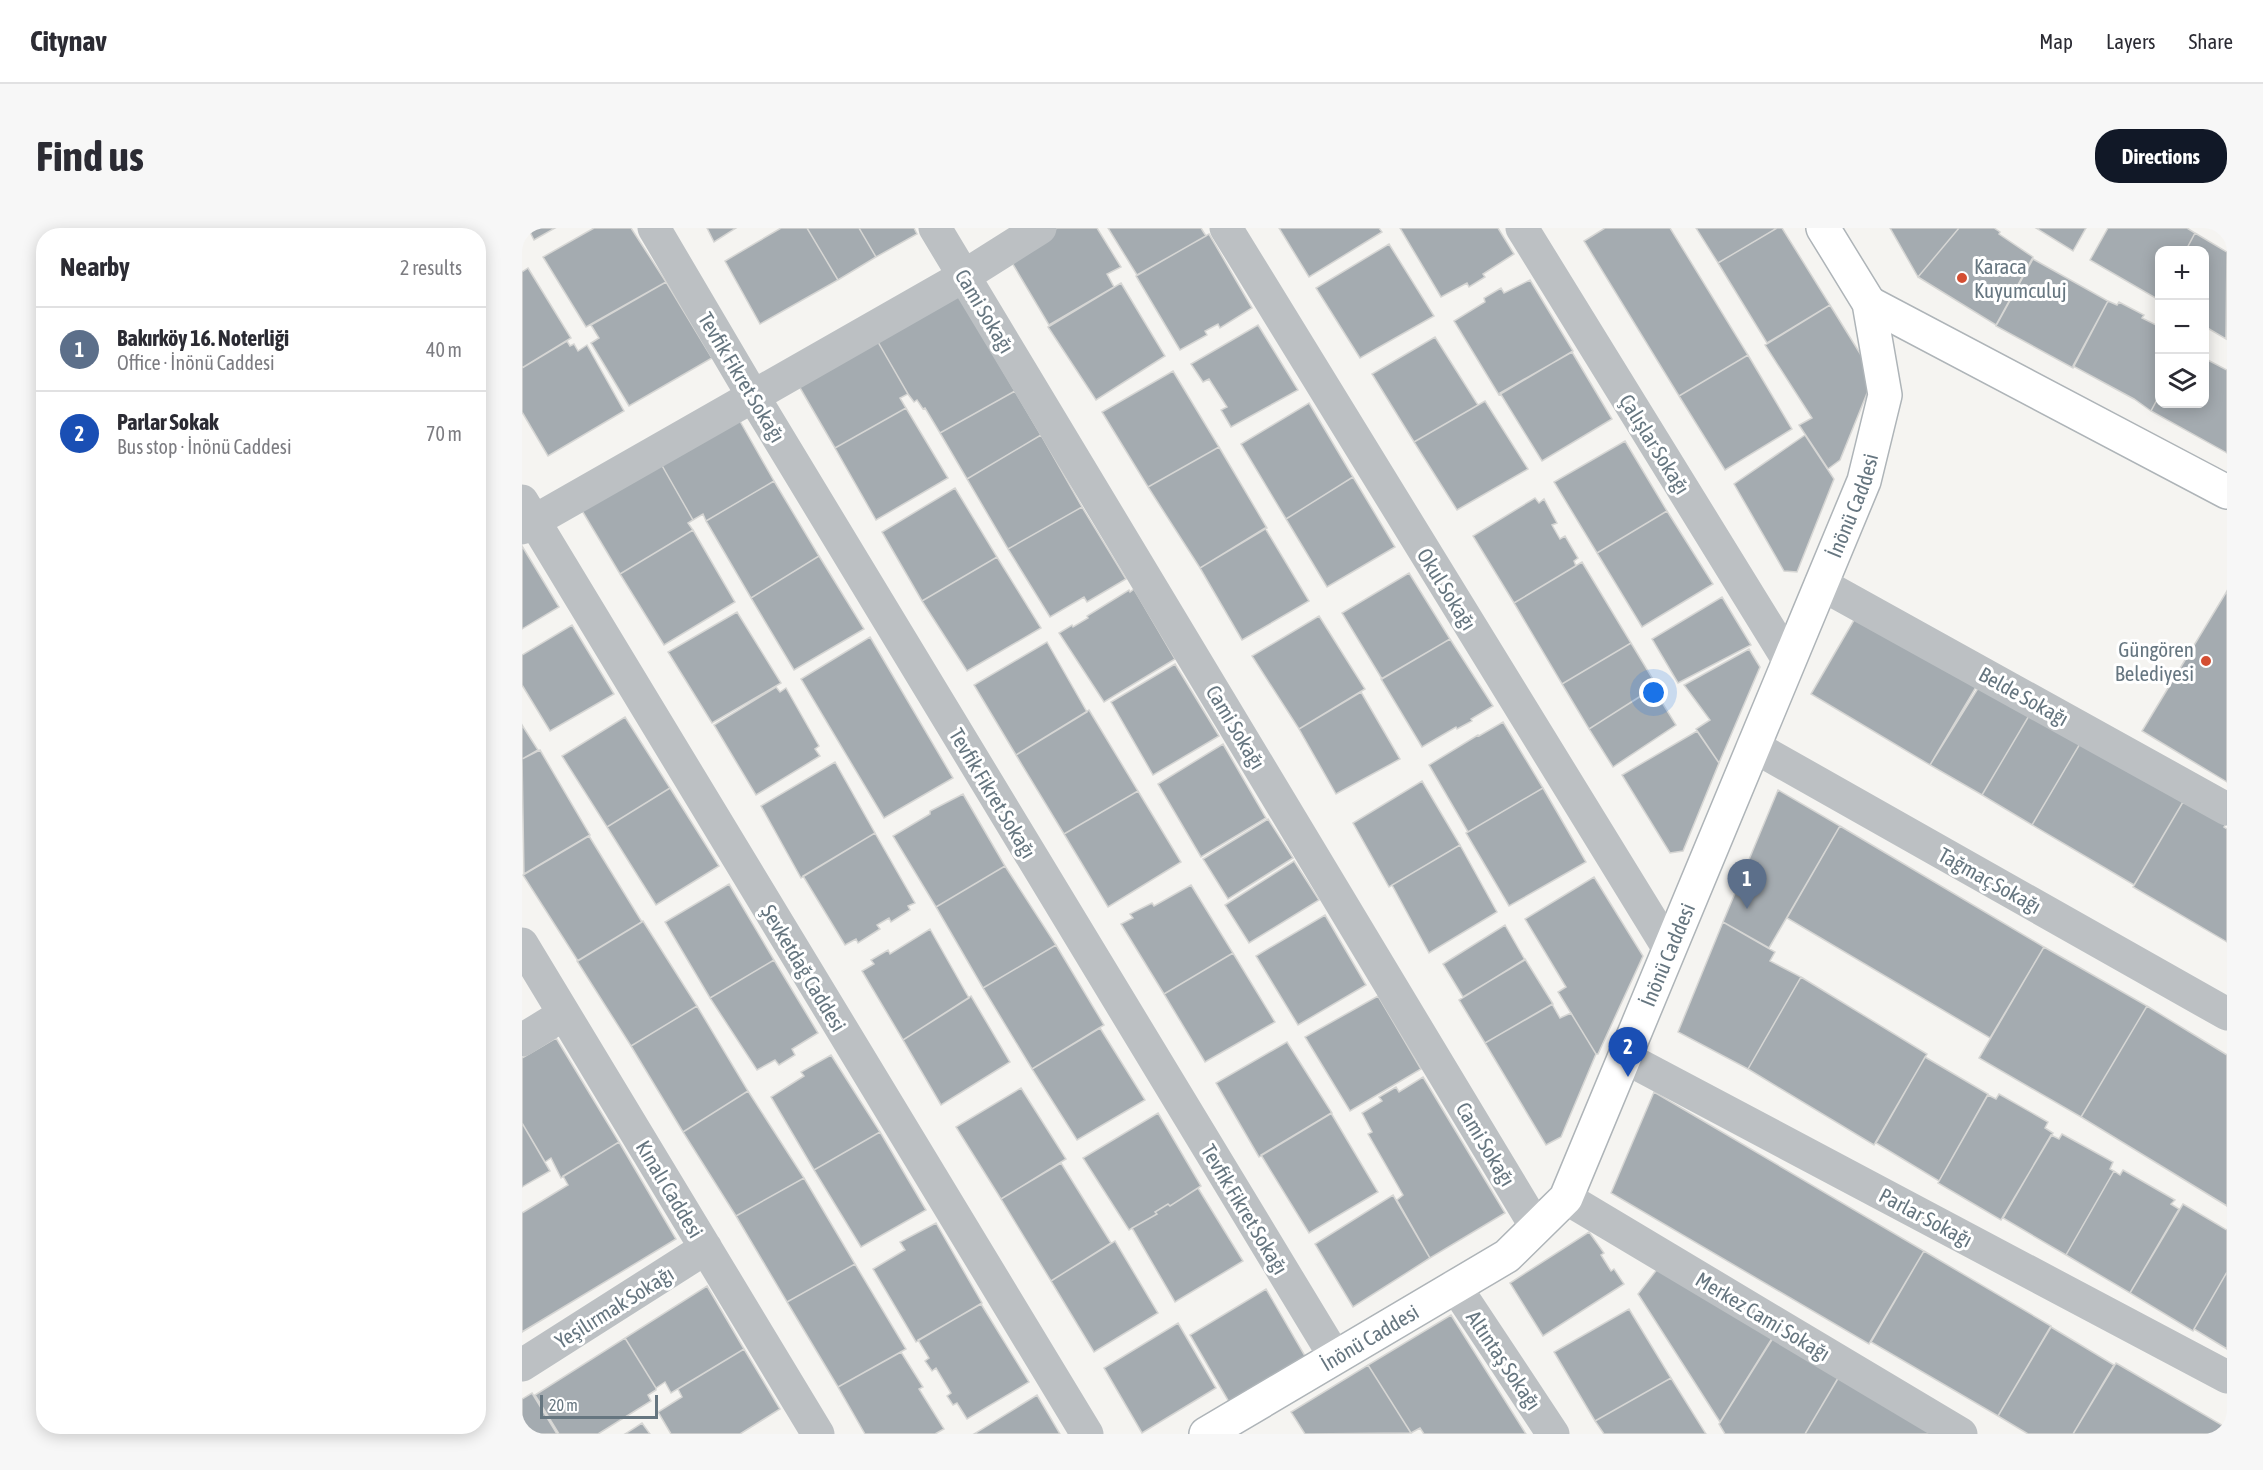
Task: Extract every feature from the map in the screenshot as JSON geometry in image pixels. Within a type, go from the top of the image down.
[{"type":"street","name":"Tevfik Fikret Sokağı","points":[[654,228],[753,396],[1335,1357]]},
{"type":"street","name":"Cami Sokağı","points":[[935,228],[1536,1227]]},
{"type":"street","points":[[526,517],[753,396],[963,276],[1040,228]]},
{"type":"street","name":"Okul Sokağı","points":[[1226,228],[1669,949]]},
{"type":"street","name":"Çalışlar Sokağı","points":[[1522,228],[1789,661]]},
{"type":"street","name":"İnönü Caddesi","points":[[1206,1434],[1239,1426],[1335,1357],[1507,1256],[1566,1198],[1864,480],[1885,395],[1869,303],[1823,228]]},
{"type":"street","points":[[1869,303],[2227,492]]},
{"type":"street","name":"Şevketdağ Caddesi","points":[[526,517],[1087,1434]]},
{"type":"street","name":"Belde Sokağı","points":[[1821,584],[2227,809]]},
{"type":"street","name":"Tağmaç Sokağı","points":[[1754,746],[2227,1014]]},
{"type":"street","name":"Kınalı Caddesi","points":[[522,944],[816,1434]]},
{"type":"street","points":[[522,1040],[564,1014]]},
{"type":"street","name":"Parlar Sokağı","points":[[1624,1057],[2227,1377]]},
{"type":"street","name":"Merkez Cami Sokağı","points":[[1566,1198],[1961,1434]]},
{"type":"street","name":"Yeşilırmak Sokağı","points":[[522,1365],[705,1248]]},
{"type":"street","name":"Altıntaş Sokağı","points":[[1455,1286],[1552,1434]]},
{"type":"building","points":[[528,228],[555,228],[534,240]]},
{"type":"building","points":[[594,228],[631,228],[666,282],[586,327],[543,257]]},
{"type":"building","points":[[707,228],[736,228],[714,242]]},
{"type":"building","points":[[781,228],[807,228],[838,280],[760,324],[725,261]]},
{"type":"building","points":[[807,228],[859,228],[876,257],[838,280]]},
{"type":"building","points":[[859,228],[914,228],[917,234],[876,257]]},
{"type":"building","points":[[1057,228],[1097,228],[1121,267],[1107,274],[1114,287],[1049,325],[1008,256]]},
{"type":"building","points":[[1108,228],[1201,228],[1206,236],[1137,275]]},
{"type":"building","points":[[1279,228],[1379,228],[1382,232],[1309,277]]},
{"type":"building","points":[[1400,228],[1498,228],[1514,254],[1483,274],[1485,277],[1469,287],[1467,283],[1441,297]]},
{"type":"building","points":[[1605,228],[1670,228],[1748,355],[1679,396],[1584,241]]},
{"type":"building","points":[[1696,228],[1777,228],[1718,263]]},
{"type":"building","points":[[1777,228],[1782,228],[1830,305],[1767,343],[1718,263]]},
{"type":"building","points":[[1890,228],[1959,228],[1918,277]]},
{"type":"building","points":[[1959,228],[1994,228],[2000,232],[1999,234],[2033,257],[1996,325],[1918,277]]},
{"type":"building","points":[[2036,228],[2086,228],[2073,251]]},
{"type":"building","points":[[2108,228],[2187,228],[2195,233],[2188,246],[2155,246],[2155,298],[2090,260]]},
{"type":"building","points":[[2195,233],[2227,252],[2226,339],[2209,329],[2209,246],[2188,246]]},
{"type":"building","points":[[1209,234],[1252,308],[1220,328],[1218,324],[1205,331],[1207,335],[1180,350],[1136,276]]},
{"type":"building","points":[[1389,244],[1434,316],[1360,358],[1316,288]]},
{"type":"building","points":[[2033,259],[2108,301],[2073,368],[1996,326]]},
{"type":"building","points":[[528,268],[571,338],[522,368],[522,272]]},
{"type":"building","points":[[1530,280],[1573,351],[1499,395],[1454,321],[1485,302],[1484,298],[1501,288],[1504,293]]},
{"type":"building","points":[[666,282],[712,358],[629,406],[591,343],[599,338],[591,325]]},
{"type":"building","points":[[1121,283],[1165,356],[1096,400],[1048,327]]},
{"type":"building","points":[[955,289],[1015,391],[940,433],[925,408],[923,409],[917,400],[914,402],[908,394],[874,335]]},
{"type":"building","points":[[2108,301],[2117,305],[2119,302],[2144,315],[2142,318],[2155,324],[2155,403],[2151,411],[2134,399],[2073,366]]},
{"type":"building","points":[[1830,305],[1874,376],[1840,460],[1828,469],[1799,425],[1812,418],[1765,345]]},
{"type":"building","points":[[1258,325],[1298,390],[1231,427],[1221,410],[1227,407],[1209,379],[1203,382],[1191,364]]},
{"type":"building","points":[[874,335],[908,394],[900,398],[906,408],[835,448],[796,381]]},
{"type":"building","points":[[1435,337],[1478,405],[1414,442],[1372,374]]},
{"type":"building","points":[[567,341],[570,346],[574,344],[578,351],[587,345],[624,411],[548,456],[522,412],[522,368]]},
{"type":"building","points":[[1572,352],[1612,419],[1542,461],[1500,393]]},
{"type":"building","points":[[1748,355],[1792,429],[1725,470],[1679,396]]},
{"type":"building","points":[[2209,361],[2227,370],[2227,453],[2151,411],[2155,403],[2155,408],[2209,408]]},
{"type":"building","points":[[1173,371],[1219,447],[1148,487],[1102,412]]},
{"type":"building","points":[[1015,391],[1041,435],[967,479],[940,433]]},
{"type":"building","points":[[1485,401],[1528,469],[1457,510],[1414,442]]},
{"type":"building","points":[[1309,403],[1353,477],[1286,519],[1241,444]]},
{"type":"building","points":[[906,408],[948,478],[876,520],[835,448]]},
{"type":"building","points":[[737,416],[774,481],[706,521],[703,514],[693,520],[660,462]]},
{"type":"building","points":[[1041,435],[1082,507],[1008,549],[967,479]]},
{"type":"building","points":[[1805,435],[1834,479],[1797,572],[1784,571],[1734,484]]},
{"type":"building","points":[[1625,441],[1667,511],[1597,553],[1554,482]]},
{"type":"building","points":[[1219,447],[1267,528],[1200,568],[1148,487]]},
{"type":"building","points":[[660,462],[693,520],[688,523],[693,530],[620,574],[581,509]]},
{"type":"building","points":[[1353,477],[1395,547],[1327,587],[1286,519]]},
{"type":"building","points":[[774,481],[819,556],[751,598],[706,521]]},
{"type":"building","points":[[955,488],[997,557],[922,601],[882,532]]},
{"type":"building","points":[[1535,498],[1539,503],[1544,499],[1557,523],[1552,525],[1560,539],[1565,536],[1578,558],[1574,561],[1576,566],[1514,603],[1473,536]]},
{"type":"building","points":[[1082,507],[1126,579],[1087,602],[1084,597],[1050,617],[1008,549]]},
{"type":"building","points":[[1667,511],[1713,584],[1642,627],[1597,553]]},
{"type":"building","points":[[1265,528],[1309,601],[1242,640],[1200,568]]},
{"type":"building","points":[[693,530],[735,602],[664,645],[620,574]]},
{"type":"building","points":[[522,546],[559,607],[522,629]]},
{"type":"building","points":[[819,556],[864,629],[794,670],[751,598]]},
{"type":"building","points":[[997,557],[1041,628],[967,671],[922,601]]},
{"type":"building","points":[[1582,562],[1631,643],[1562,684],[1514,603]]},
{"type":"building","points":[[1409,573],[1450,639],[1382,679],[1342,613]]},
{"type":"building","points":[[1134,589],[1175,659],[1104,702],[1059,633],[1072,625],[1073,627],[1088,618],[1087,616]]},
{"type":"building","name":"Güngören Belediyesi","points":[[2227,591],[2227,782],[2142,731]]},
{"type":"building","points":[[1722,597],[1751,645],[1678,683],[1652,639]]},
{"type":"building","points":[[1861,608],[1979,682],[1930,765],[1811,694]]},
{"type":"building","points":[[737,612],[781,683],[712,723],[668,652]]},
{"type":"building","points":[[1319,616],[1365,689],[1299,729],[1252,656]]},
{"type":"building","points":[[572,625],[614,694],[550,731],[522,685],[522,655]]},
{"type":"building","points":[[870,637],[953,778],[884,818],[801,679]]},
{"type":"building","points":[[1450,639],[1493,706],[1471,719],[1472,721],[1457,729],[1456,727],[1422,747],[1381,679]]},
{"type":"building","points":[[1047,642],[1087,712],[1016,755],[974,685]]},
{"type":"building","points":[[1631,643],[1657,686],[1589,729],[1562,684]]},
{"type":"building","points":[[1749,649],[1760,667],[1719,763],[1696,729],[1710,720],[1684,685]]},
{"type":"building","points":[[1175,664],[1219,736],[1153,775],[1111,702]]},
{"type":"building","points":[[1980,685],[2030,714],[1982,795],[1930,765]]},
{"type":"building","points":[[776,687],[780,692],[786,688],[819,746],[815,749],[820,756],[756,795],[714,725]]},
{"type":"building","points":[[1653,688],[1676,725],[1613,767],[1589,729]]},
{"type":"building","points":[[1361,692],[1400,759],[1336,794],[1299,729]]},
{"type":"building","points":[[1089,710],[1138,791],[1064,834],[1016,755]]},
{"type":"building","points":[[2030,714],[2081,742],[2032,825],[1982,795]]},
{"type":"building","points":[[625,717],[670,788],[607,827],[562,756]]},
{"type":"building","points":[[1503,722],[1543,788],[1468,832],[1429,765]]},
{"type":"building","points":[[522,725],[538,750],[522,759]]},
{"type":"building","points":[[1697,731],[1719,763],[1683,851],[1670,853],[1622,775]]},
{"type":"building","points":[[2081,742],[2183,802],[2134,885],[2032,825]]},
{"type":"building","points":[[1223,744],[1266,818],[1201,857],[1158,784]]},
{"type":"building","points":[[540,750],[590,835],[524,874],[522,759]]},
{"type":"building","points":[[835,762],[875,833],[801,878],[761,806]]},
{"type":"building","points":[[1422,781],[1460,845],[1389,887],[1353,823]]},
{"type":"building","points":[[670,788],[719,866],[656,905],[607,827]]},
{"type":"building","points":[[1543,788],[1586,862],[1509,906],[1466,833]]},
{"type":"building","points":[[1778,790],[1840,826],[1769,948],[1723,922]]},
{"type":"building","points":[[1138,791],[1181,862],[1108,907],[1064,834]]},
{"type":"building","points":[[963,794],[1005,866],[936,907],[893,836],[930,814],[930,811]]},
{"type":"building","points":[[2183,802],[2226,824],[2224,827],[2227,829],[2227,942],[2133,887]]},
{"type":"building","points":[[1268,819],[1293,858],[1228,899],[1203,859]]},
{"type":"building","points":[[1840,826],[2044,947],[1990,1038],[1787,918]]},
{"type":"building","points":[[875,833],[915,903],[908,906],[910,910],[891,922],[889,918],[877,925],[880,929],[858,943],[856,939],[845,945],[803,876]]},
{"type":"building","points":[[589,836],[642,922],[578,961],[523,875]]},
{"type":"building","points":[[1460,845],[1497,912],[1429,953],[1392,885]]},
{"type":"building","points":[[1294,861],[1319,900],[1249,943],[1225,905]]},
{"type":"building","points":[[1005,866],[1056,945],[983,988],[936,907]]},
{"type":"building","points":[[1594,877],[1643,956],[1598,1054],[1558,992],[1566,987],[1525,919]]},
{"type":"building","points":[[729,884],[774,960],[710,998],[665,922]]},
{"type":"building","points":[[1191,885],[1233,953],[1164,994],[1121,924],[1133,918],[1130,914],[1152,903],[1154,906]]},
{"type":"building","points":[[1325,915],[1366,985],[1298,1025],[1256,956]]},
{"type":"building","points":[[643,921],[697,1006],[631,1046],[577,961]]},
{"type":"building","points":[[1723,922],[1775,952],[1770,961],[1801,977],[1748,1069],[1678,1032]]},
{"type":"building","points":[[1505,925],[1525,960],[1463,997],[1443,964]]},
{"type":"building","points":[[930,929],[969,998],[903,1040],[862,971],[874,964],[871,960],[888,950],[890,954]]},
{"type":"building","points":[[1056,945],[1104,1025],[1032,1069],[983,988]]},
{"type":"building","points":[[2044,947],[2147,1006],[2081,1117],[1979,1058]]},
{"type":"building","points":[[1233,953],[1275,1022],[1205,1062],[1164,994]]},
{"type":"building","points":[[1525,959],[1553,1004],[1485,1043],[1459,1000]]},
{"type":"building","points":[[774,960],[818,1033],[792,1049],[795,1055],[779,1065],[775,1060],[757,1070],[710,998]]},
{"type":"building","points":[[1801,977],[1927,1054],[1874,1145],[1748,1069]]},
{"type":"building","points":[[971,996],[1010,1062],[941,1105],[903,1040]]},
{"type":"building","points":[[1378,996],[1421,1069],[1350,1111],[1305,1037]]},
{"type":"building","points":[[1552,1004],[1560,1018],[1571,1013],[1596,1054],[1561,1137],[1546,1145],[1485,1043]]},
{"type":"building","points":[[697,1006],[748,1091],[683,1132],[631,1046]]},
{"type":"building","points":[[2147,1006],[2227,1055],[2227,1206],[2081,1117]]},
{"type":"building","points":[[1100,1028],[1145,1100],[1077,1140],[1032,1069]]},
{"type":"building","points":[[556,1038],[619,1142],[561,1178],[551,1158],[545,1162],[522,1123],[522,1058]]},
{"type":"building","points":[[1287,1042],[1332,1113],[1259,1157],[1216,1083]]},
{"type":"building","points":[[831,1055],[880,1132],[814,1170],[771,1097],[804,1076],[801,1072]]},
{"type":"building","points":[[1925,1057],[1988,1094],[1939,1181],[1876,1143]]},
{"type":"building","points":[[1423,1077],[1505,1213],[1430,1258],[1397,1200],[1403,1195],[1368,1134],[1372,1132],[1362,1113],[1382,1101],[1379,1097],[1396,1087],[1399,1092]]},
{"type":"building","points":[[1021,1088],[1066,1159],[1001,1199],[956,1127]]},
{"type":"building","points":[[748,1091],[804,1178],[736,1216],[683,1132]]},
{"type":"building","points":[[1654,1092],[1924,1251],[1869,1344],[1611,1193]]},
{"type":"building","points":[[1999,1094],[2048,1122],[2045,1128],[2053,1133],[2001,1220],[1938,1183],[1988,1095],[1996,1099]]},
{"type":"building","points":[[1158,1113],[1201,1186],[1170,1206],[1168,1204],[1155,1212],[1157,1214],[1129,1230],[1083,1158]]},
{"type":"building","points":[[1331,1113],[1378,1192],[1309,1233],[1261,1155]]},
{"type":"building","points":[[522,1123],[550,1171],[522,1187]]},
{"type":"building","points":[[880,1132],[926,1210],[861,1247],[814,1170]]},
{"type":"building","points":[[2062,1134],[2113,1162],[2110,1169],[2114,1171],[2066,1255],[2003,1218],[2051,1135],[2059,1139]]},
{"type":"building","points":[[619,1142],[676,1239],[522,1332],[522,1213],[568,1185],[563,1176]]},
{"type":"building","points":[[1061,1163],[1111,1243],[1051,1281],[1001,1199]]},
{"type":"building","points":[[2123,1170],[2175,1200],[2171,1204],[2179,1209],[2130,1293],[2066,1255],[2114,1171],[2120,1175]]},
{"type":"building","points":[[804,1178],[855,1264],[787,1302],[736,1216]]},
{"type":"building","points":[[1198,1188],[1243,1261],[1175,1302],[1132,1228],[1157,1214],[1155,1212],[1168,1204],[1170,1206]]},
{"type":"building","points":[[1393,1195],[1430,1258],[1353,1307],[1315,1244]]},
{"type":"building","points":[[2183,1204],[2227,1230],[2227,1272],[2193,1331],[2130,1293]]},
{"type":"building","points":[[936,1223],[982,1303],[916,1342],[873,1269],[905,1250],[900,1242]]},
{"type":"building","points":[[1589,1232],[1604,1253],[1601,1255],[1611,1271],[1614,1269],[1624,1284],[1543,1336],[1510,1283]]},
{"type":"building","points":[[1115,1241],[1158,1313],[1094,1352],[1051,1281]]},
{"type":"building","points":[[1924,1251],[2051,1326],[1998,1416],[1871,1342]]},
{"type":"building","points":[[1662,1263],[1776,1332],[1720,1422],[1638,1294]]},
{"type":"building","points":[[855,1264],[906,1349],[838,1387],[787,1302]]},
{"type":"building","points":[[2227,1272],[2227,1349],[2194,1329]]},
{"type":"building","points":[[707,1286],[744,1349],[671,1393],[665,1382],[656,1388],[625,1338]]},
{"type":"building","points":[[1266,1289],[1305,1356],[1229,1402],[1190,1335]]},
{"type":"building","points":[[981,1304],[1029,1382],[967,1419],[957,1403],[953,1405],[947,1396],[951,1393],[936,1368],[932,1371],[925,1361],[929,1358],[918,1340]]},
{"type":"building","points":[[1629,1309],[1671,1378],[1595,1421],[1554,1352]]},
{"type":"building","points":[[1451,1315],[1526,1434],[1424,1434],[1420,1428],[1411,1433],[1368,1365]]},
{"type":"building","points":[[1178,1323],[1216,1388],[1142,1433],[1104,1368]]},
{"type":"building","points":[[2051,1327],[2114,1365],[2073,1434],[2028,1434],[1998,1416]]},
{"type":"building","points":[[1778,1330],[1844,1368],[1805,1434],[1725,1434],[1719,1424]]},
{"type":"building","points":[[625,1338],[656,1388],[648,1395],[651,1401],[598,1434],[559,1434],[535,1395]]},
{"type":"building","points":[[744,1349],[780,1409],[740,1434],[671,1434],[658,1412],[682,1397],[678,1389]]},
{"type":"building","points":[[901,1352],[923,1387],[919,1389],[944,1429],[935,1434],[865,1434],[838,1387]]},
{"type":"building","points":[[2116,1363],[2227,1428],[2227,1434],[2073,1434]]},
{"type":"building","points":[[1368,1365],[1411,1433],[1305,1434],[1291,1412]]},
{"type":"building","points":[[1843,1370],[1953,1434],[1805,1434]]},
{"type":"building","points":[[1671,1378],[1706,1434],[1604,1434],[1595,1421]]},
{"type":"building","points":[[532,1393],[557,1434],[522,1434],[522,1399]]},
{"type":"building","points":[[1037,1395],[1060,1434],[974,1434]]},
{"type":"building","points":[[642,1423],[650,1434],[625,1434]]},
{"type":"place","name":"Karaca Kuyumculuj","points":[[1962,278]]},
{"type":"place","name":"Güngören Belediyesi","points":[[2206,661]]},
{"type":"place","name":"Bakırköy 16. Noterliği","points":[[1747,909]]},
{"type":"place","name":"Parlar Sokak","points":[[1628,1077]]}]
